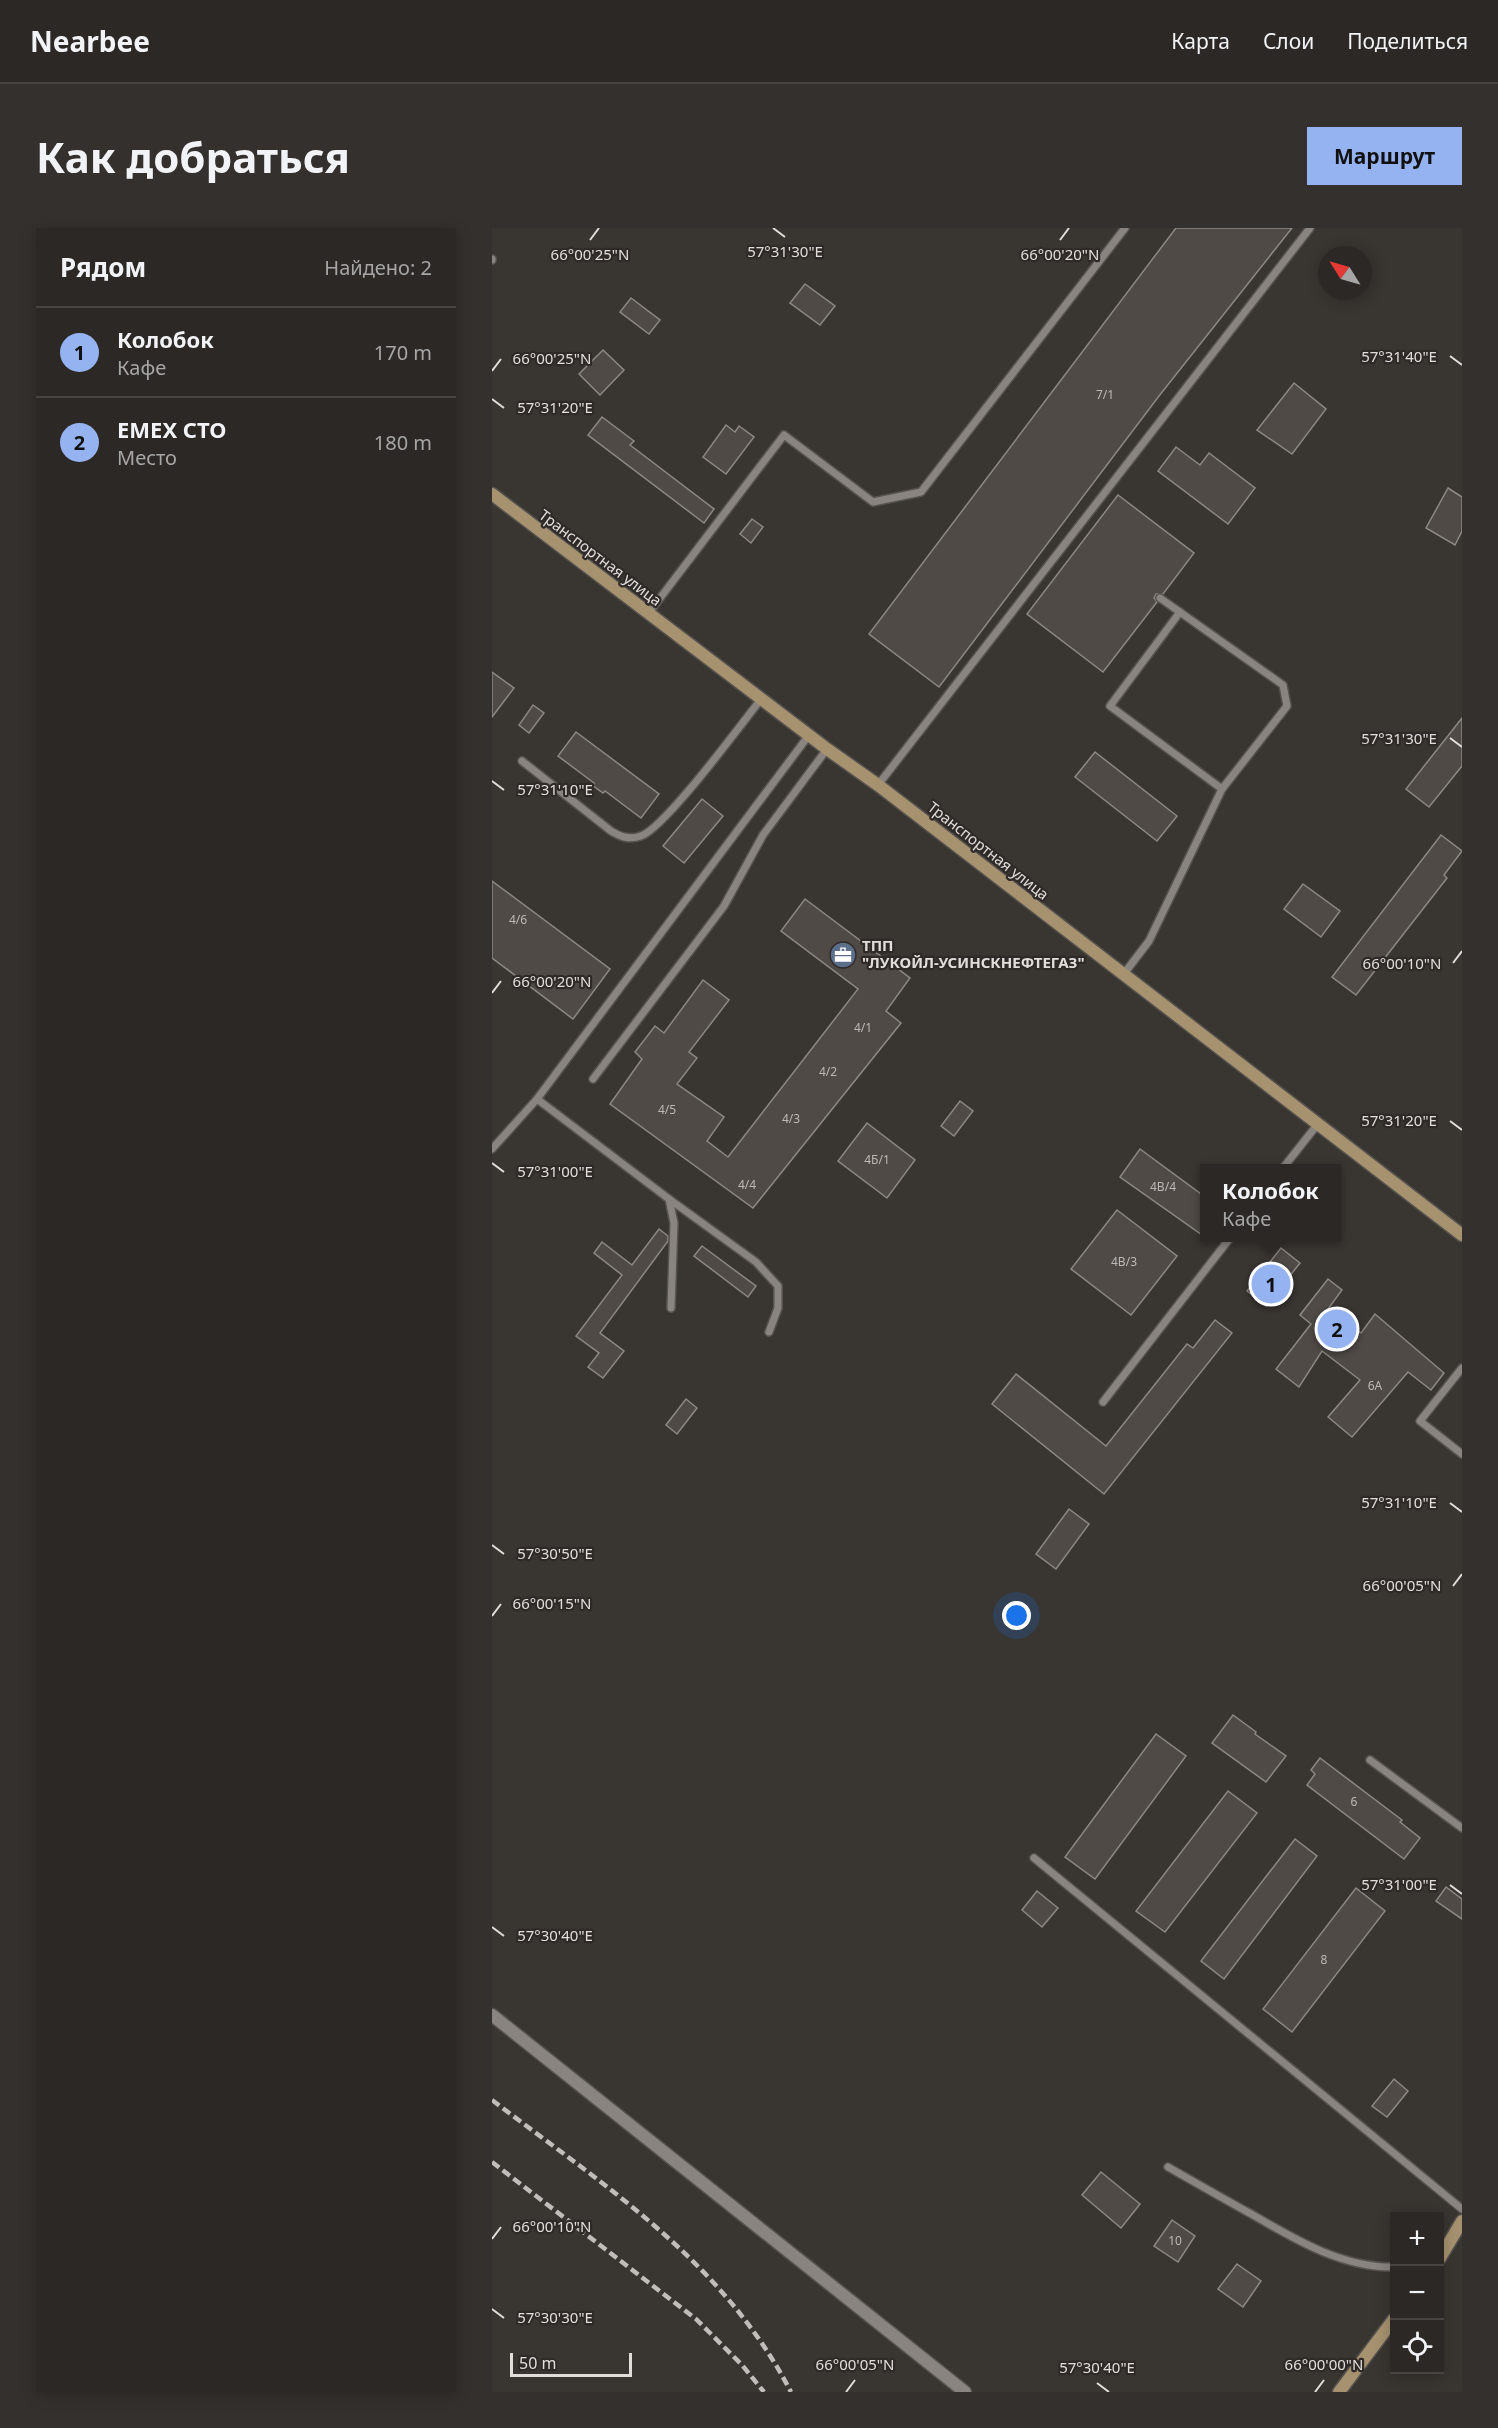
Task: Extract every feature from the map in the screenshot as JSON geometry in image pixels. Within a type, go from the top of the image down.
[{"type":"street","name":"Транспортная улица","points":[[492,494],[827,749],[878,785],[1462,1235]]},
{"type":"street","points":[[492,2015],[965,2392]]},
{"type":"street","points":[[1444,2251],[1462,2221]]},
{"type":"street","points":[[1339,2392],[1394,2320]]},
{"type":"lane","points":[[648,614],[784,435],[873,502],[921,492],[1125,228]]},
{"type":"lane","points":[[878,785],[1310,228]]},
{"type":"lane","points":[[1123,975],[1149,941],[1222,789],[1287,706],[1283,686],[1160,598]]},
{"type":"lane","points":[[1180,612],[1110,706],[1222,789]]},
{"type":"lane","points":[[522,761],[611,831],[622,837],[642,836],[672,809],[762,698]]},
{"type":"lane","points":[[492,1149],[537,1099],[809,735]]},
{"type":"lane","points":[[593,1079],[724,906],[763,835],[827,749]]},
{"type":"lane","points":[[537,1099],[756,1262],[778,1286],[778,1308],[769,1332]]},
{"type":"lane","points":[[1286,1164],[1317,1125]]},
{"type":"lane","points":[[669,1199],[674,1223],[671,1308]]},
{"type":"lane","points":[[1103,1402],[1227,1242]]},
{"type":"lane","points":[[1462,1368],[1420,1421],[1462,1454]]},
{"type":"lane","points":[[1370,1760],[1462,1828]]},
{"type":"lane","points":[[1034,1858],[1462,2209]]},
{"type":"lane","points":[[1167,2167],[1301,2242],[1350,2261],[1373,2267],[1390,2267]]},
{"type":"building","points":[[1176,228],[1292,228],[1159,396],[939,687],[869,634]]},
{"type":"building","points":[[805,284],[835,306],[820,325],[790,303]]},
{"type":"building","points":[[631,298],[660,320],[649,334],[620,312]]},
{"type":"building","points":[[603,350],[624,370],[600,395],[579,374]]},
{"type":"building","points":[[1294,383],[1326,409],[1292,454],[1257,430]]},
{"type":"building","points":[[602,417],[634,441],[630,445],[714,509],[704,523],[588,435]]},
{"type":"building","points":[[726,425],[735,432],[739,426],[754,437],[726,474],[703,457]]},
{"type":"building","points":[[1176,447],[1200,465],[1209,453],[1255,488],[1228,524],[1158,471]]},
{"type":"building","points":[[1448,488],[1462,497],[1462,531],[1455,545],[1426,528]]},
{"type":"building","points":[[1118,495],[1194,553],[1163,594],[1156,594],[1154,598],[1157,602],[1103,672],[1027,614]]},
{"type":"building","points":[[752,519],[763,527],[751,543],[740,534]]},
{"type":"building","points":[[492,672],[514,688],[492,717]]},
{"type":"building","points":[[533,705],[544,713],[529,733],[519,725]]},
{"type":"building","points":[[1462,718],[1462,766],[1429,807],[1406,789]]},
{"type":"building","points":[[576,732],[659,794],[641,818],[605,791],[603,793],[592,785],[594,783],[558,756]]},
{"type":"building","points":[[1095,752],[1177,816],[1157,841],[1075,777]]},
{"type":"building","points":[[702,799],[723,816],[684,863],[663,846]]},
{"type":"building","points":[[1441,835],[1462,851],[1444,875],[1447,878],[1356,995],[1332,977]]},
{"type":"building","points":[[492,881],[610,969],[573,1019],[492,958]]},
{"type":"building","points":[[1303,884],[1340,911],[1321,937],[1284,909]]},
{"type":"building","points":[[805,899],[910,978],[886,1011],[901,1023],[753,1208],[610,1104],[642,1059],[635,1052],[655,1026],[664,1033],[703,980],[729,1000],[689,1052],[697,1058],[677,1084],[724,1117],[707,1141],[728,1157],[858,989],[781,931]]},
{"type":"building","points":[[960,1101],[973,1111],[954,1136],[941,1126]]},
{"type":"building","points":[[867,1123],[915,1160],[887,1198],[838,1161]]},
{"type":"building","points":[[1140,1149],[1200,1193],[1200,1233],[1120,1177]]},
{"type":"building","points":[[1117,1210],[1177,1256],[1131,1315],[1071,1269]]},
{"type":"building","points":[[659,1229],[668,1236],[668,1241],[600,1333],[624,1351],[603,1378],[588,1367],[599,1353],[576,1336],[622,1275],[594,1253],[602,1242],[632,1265]]},
{"type":"building","points":[[702,1246],[756,1286],[748,1297],[694,1256]]},
{"type":"building","points":[[1281,1248],[1300,1263],[1266,1306],[1247,1291]]},
{"type":"building","points":[[1328,1279],[1342,1290],[1328,1309],[1361,1333],[1375,1314],[1444,1373],[1431,1390],[1408,1372],[1352,1437],[1328,1417],[1360,1380],[1322,1351],[1299,1387],[1276,1369],[1311,1324],[1300,1315]]},
{"type":"building","points":[[1215,1320],[1232,1333],[1104,1494],[992,1404],[1016,1374],[1106,1446],[1187,1344],[1193,1348]]},
{"type":"building","points":[[686,1399],[697,1408],[677,1434],[666,1425]]},
{"type":"building","points":[[1069,1509],[1089,1524],[1056,1569],[1036,1554]]},
{"type":"building","points":[[1233,1715],[1286,1756],[1266,1782],[1212,1743]]},
{"type":"building","points":[[1156,1734],[1186,1756],[1095,1879],[1065,1857]]},
{"type":"building","points":[[1320,1758],[1402,1820],[1400,1822],[1420,1838],[1404,1859],[1307,1785],[1315,1774],[1311,1770]]},
{"type":"building","points":[[1228,1791],[1257,1813],[1165,1932],[1136,1911]]},
{"type":"building","points":[[1295,1839],[1317,1856],[1224,1979],[1201,1961]]},
{"type":"building","points":[[1446,1887],[1462,1899],[1462,1919],[1436,1901]]},
{"type":"building","points":[[1356,1888],[1385,1911],[1292,2032],[1263,2009]]},
{"type":"building","points":[[1037,1891],[1058,1908],[1042,1927],[1022,1910]]},
{"type":"building","points":[[1394,2079],[1408,2091],[1387,2117],[1372,2106]]},
{"type":"building","points":[[1101,2172],[1140,2204],[1121,2228],[1082,2195]]},
{"type":"building","points":[[1172,2220],[1195,2236],[1178,2262],[1154,2246]]},
{"type":"building","points":[[1237,2264],[1261,2281],[1243,2307],[1218,2289]]},
{"type":"railway","points":[[492,2100],[619,2196],[697,2265],[732,2303],[763,2345],[791,2392]]},
{"type":"railway","points":[[492,2162],[696,2319],[742,2365],[764,2392]]},
{"type":"place","name":"ТПП \"ЛУКОЙЛ-УСИНСКНЕФТЕГАЗ\"","points":[[843,955]]},
{"type":"place","name":"Колобок","points":[[1271,1284]]},
{"type":"place","name":"EMEX СТО","points":[[1337,1329]]}]
